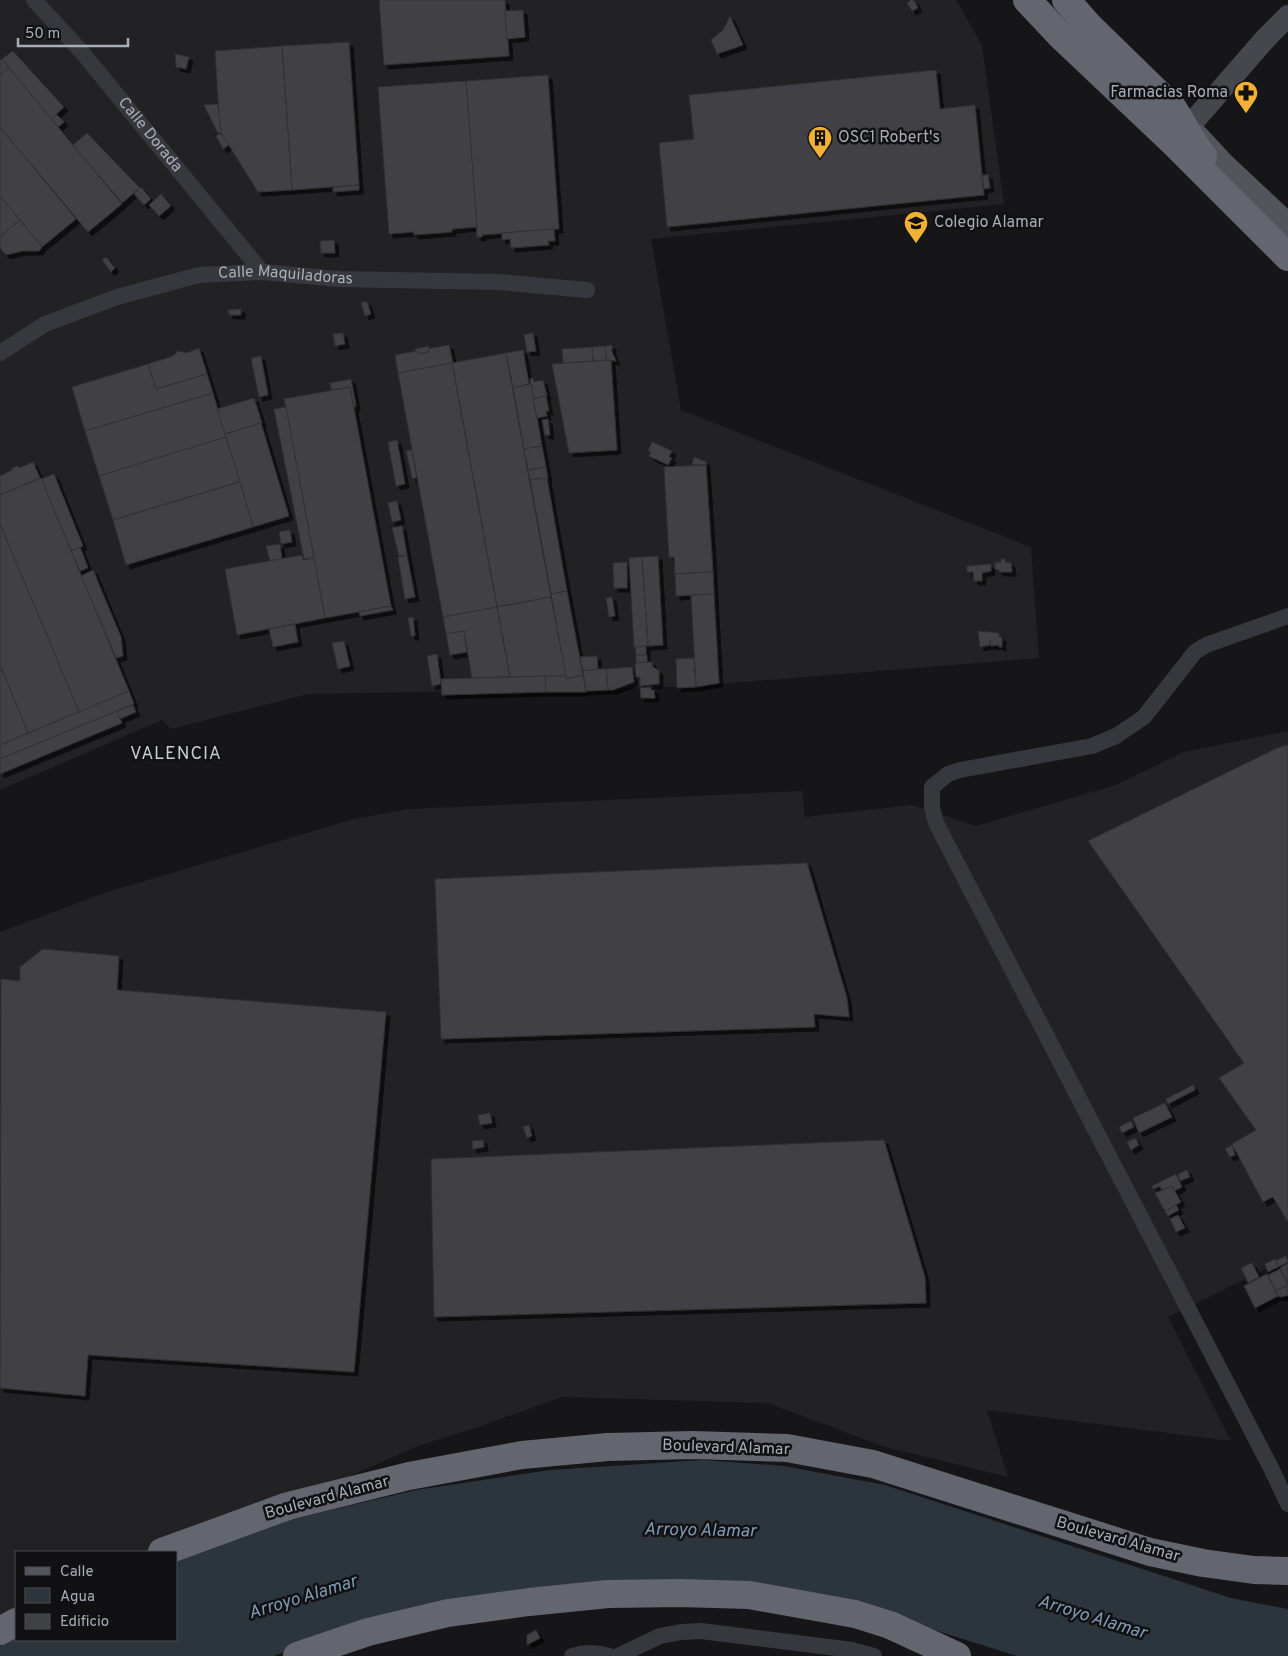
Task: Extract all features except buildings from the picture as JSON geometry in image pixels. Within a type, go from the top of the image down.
[{"type":"highway","points":[[1027,0],[1059,34],[1156,108],[1189,126],[1194,146],[1227,183],[1288,241]]},
{"type":"highway","points":[[1066,0],[1090,26],[1156,108],[1288,257]]},
{"type":"highway","name":"Boulevard Alamar","points":[[165,1551],[288,1506],[409,1476],[522,1455],[608,1447],[693,1445],[787,1448],[873,1464],[1150,1552],[1203,1563],[1254,1570],[1288,1571]]},
{"type":"highway","points":[[297,1656],[368,1632],[448,1613],[608,1594],[680,1593],[749,1595],[854,1614],[890,1625],[957,1656]]},
{"type":"highway","points":[[0,1631],[15,1623]]},
{"type":"main road","points":[[1189,126],[1288,210]]},
{"type":"main road","points":[[1189,126],[1222,164],[1288,226]]},
{"type":"street","name":"Calle Dorada","points":[[34,0],[81,51],[262,272]]},
{"type":"street","points":[[1189,126],[1266,38],[1288,16]]},
{"type":"street","name":"Calle Maquiladoras","points":[[0,353],[45,324],[117,297],[198,275],[262,272],[338,279],[498,282],[587,290]]},
{"type":"street","points":[[1288,616],[1206,645],[1195,652],[1144,717],[1116,736],[1092,746],[960,770],[948,774],[932,787],[932,807],[936,822],[1262,1450],[1288,1504]]},
{"type":"street","points":[[618,1656],[660,1636],[701,1631],[852,1650],[874,1656]]},
{"type":"street","points":[[572,1656],[579,1653],[599,1653],[608,1656]]},
{"type":"shaded area","points":[[0,0],[956,0],[982,45],[1004,204],[651,239],[681,410],[1031,547],[1039,658],[680,687],[308,694],[171,729],[162,720],[0,790]]},
{"type":"shaded area","points":[[1288,731],[1288,1258],[1168,1317],[1231,1441],[987,1410],[1008,1477],[885,1447],[768,1403],[562,1397],[415,1447],[178,1553],[178,1551],[15,1551],[15,1626],[0,1634],[0,932],[107,892],[354,819],[409,809],[803,791],[804,817],[912,805],[976,826],[1116,785],[1184,752]]},
{"type":"water","name":"Arroyo Alamar","points":[[703,1460],[784,1466],[885,1485],[1231,1598],[1288,1609],[1288,1656],[1017,1656],[912,1623],[690,1586],[308,1643],[274,1656],[0,1656],[0,1646],[15,1638],[15,1641],[178,1641],[178,1560],[293,1519],[416,1490],[550,1470]]},
{"type":"place","name":"Farmacias Roma","points":[[1246,114]]},
{"type":"place","name":"OSC1 Robert's","points":[[820,159]]},
{"type":"place","name":"Colegio Alamar","points":[[916,244]]},
{"type":"district","name":"VALENCIA","points":[[176,754]]}]
